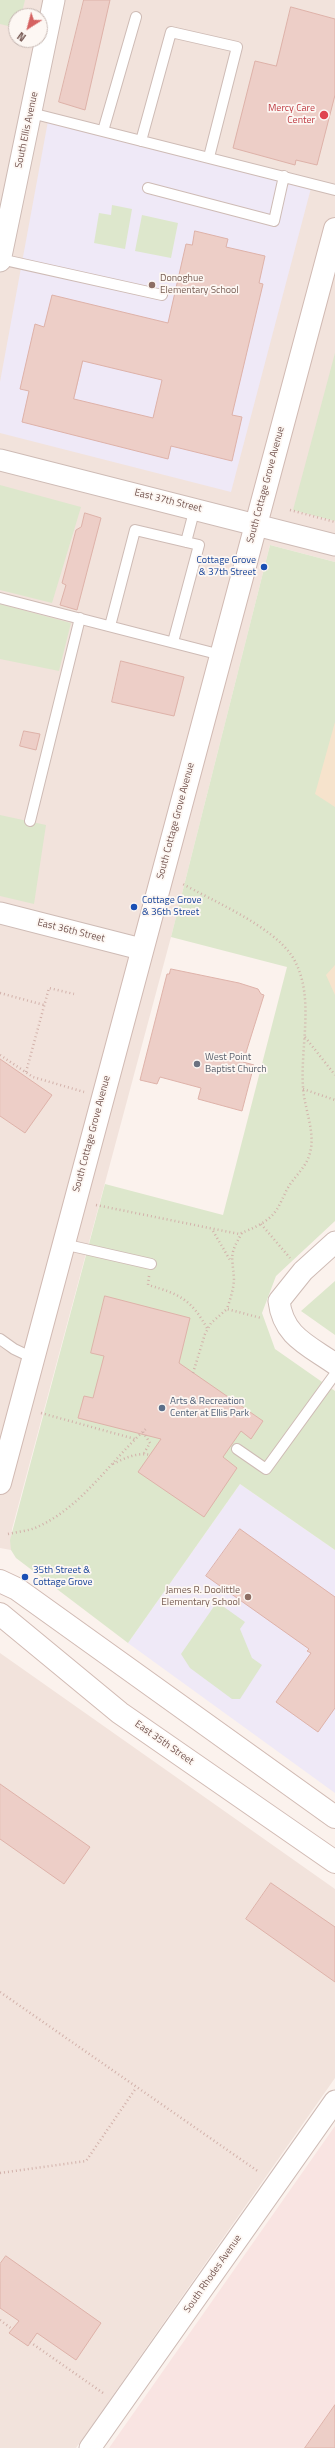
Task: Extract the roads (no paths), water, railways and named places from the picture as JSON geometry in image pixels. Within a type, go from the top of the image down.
[{"type":"main road","name":"South Cottage Grove Avenue","points":[[0,1482],[220,654],[333,243]]},
{"type":"main road","points":[[0,1581],[17,1589],[335,1817]]},
{"type":"main road","name":"East 35th Street","points":[[0,1614],[120,1713],[335,1862]]},
{"type":"street","name":"South Ellis Avenue","points":[[0,260],[54,0]]},
{"type":"street","name":"East 37th Street","points":[[0,460],[195,508],[335,545]]},
{"type":"street","name":"East 36th Street","points":[[0,913],[141,949]]},
{"type":"street","points":[[335,1242],[286,1290],[271,1316],[285,1325],[294,1335],[335,1364]]},
{"type":"street","name":"South Rhodes Avenue","points":[[90,2448],[335,2100]]},
{"type":"lane","points":[[103,131],[136,17]]},
{"type":"lane","points":[[141,141],[171,32],[237,47],[209,158]]},
{"type":"lane","points":[[31,113],[335,190]]},
{"type":"lane","points":[[148,188],[274,221],[284,176]]},
{"type":"lane","points":[[0,260],[162,295]]},
{"type":"lane","points":[[186,542],[195,508]]},
{"type":"lane","points":[[110,626],[135,530],[199,545],[173,642]]},
{"type":"lane","points":[[0,598],[220,654]]},
{"type":"lane","points":[[30,821],[80,618]]},
{"type":"lane","points":[[63,1244],[151,1264]]},
{"type":"lane","points":[[0,1339],[14,1349],[33,1358]]},
{"type":"lane","points":[[237,1449],[266,1469],[335,1374]]},
{"type":"place","name":"Mercy Care Center","points":[[324,115]]},
{"type":"place","name":"Donoghue Elementary School","points":[[152,285]]},
{"type":"place","name":"Cottage Grove & 37th Street","points":[[264,567]]},
{"type":"place","name":"Cottage Grove & 36th Street","points":[[134,907]]},
{"type":"place","name":"West Point Baptist Church","points":[[197,1064]]},
{"type":"place","name":"Arts & Recreation Center at Ellis Park","points":[[162,1408]]},
{"type":"place","name":"35th Street & Cottage Grove","points":[[25,1577]]},
{"type":"place","name":"James R. Doolittle Elementary School","points":[[248,1597]]}]
